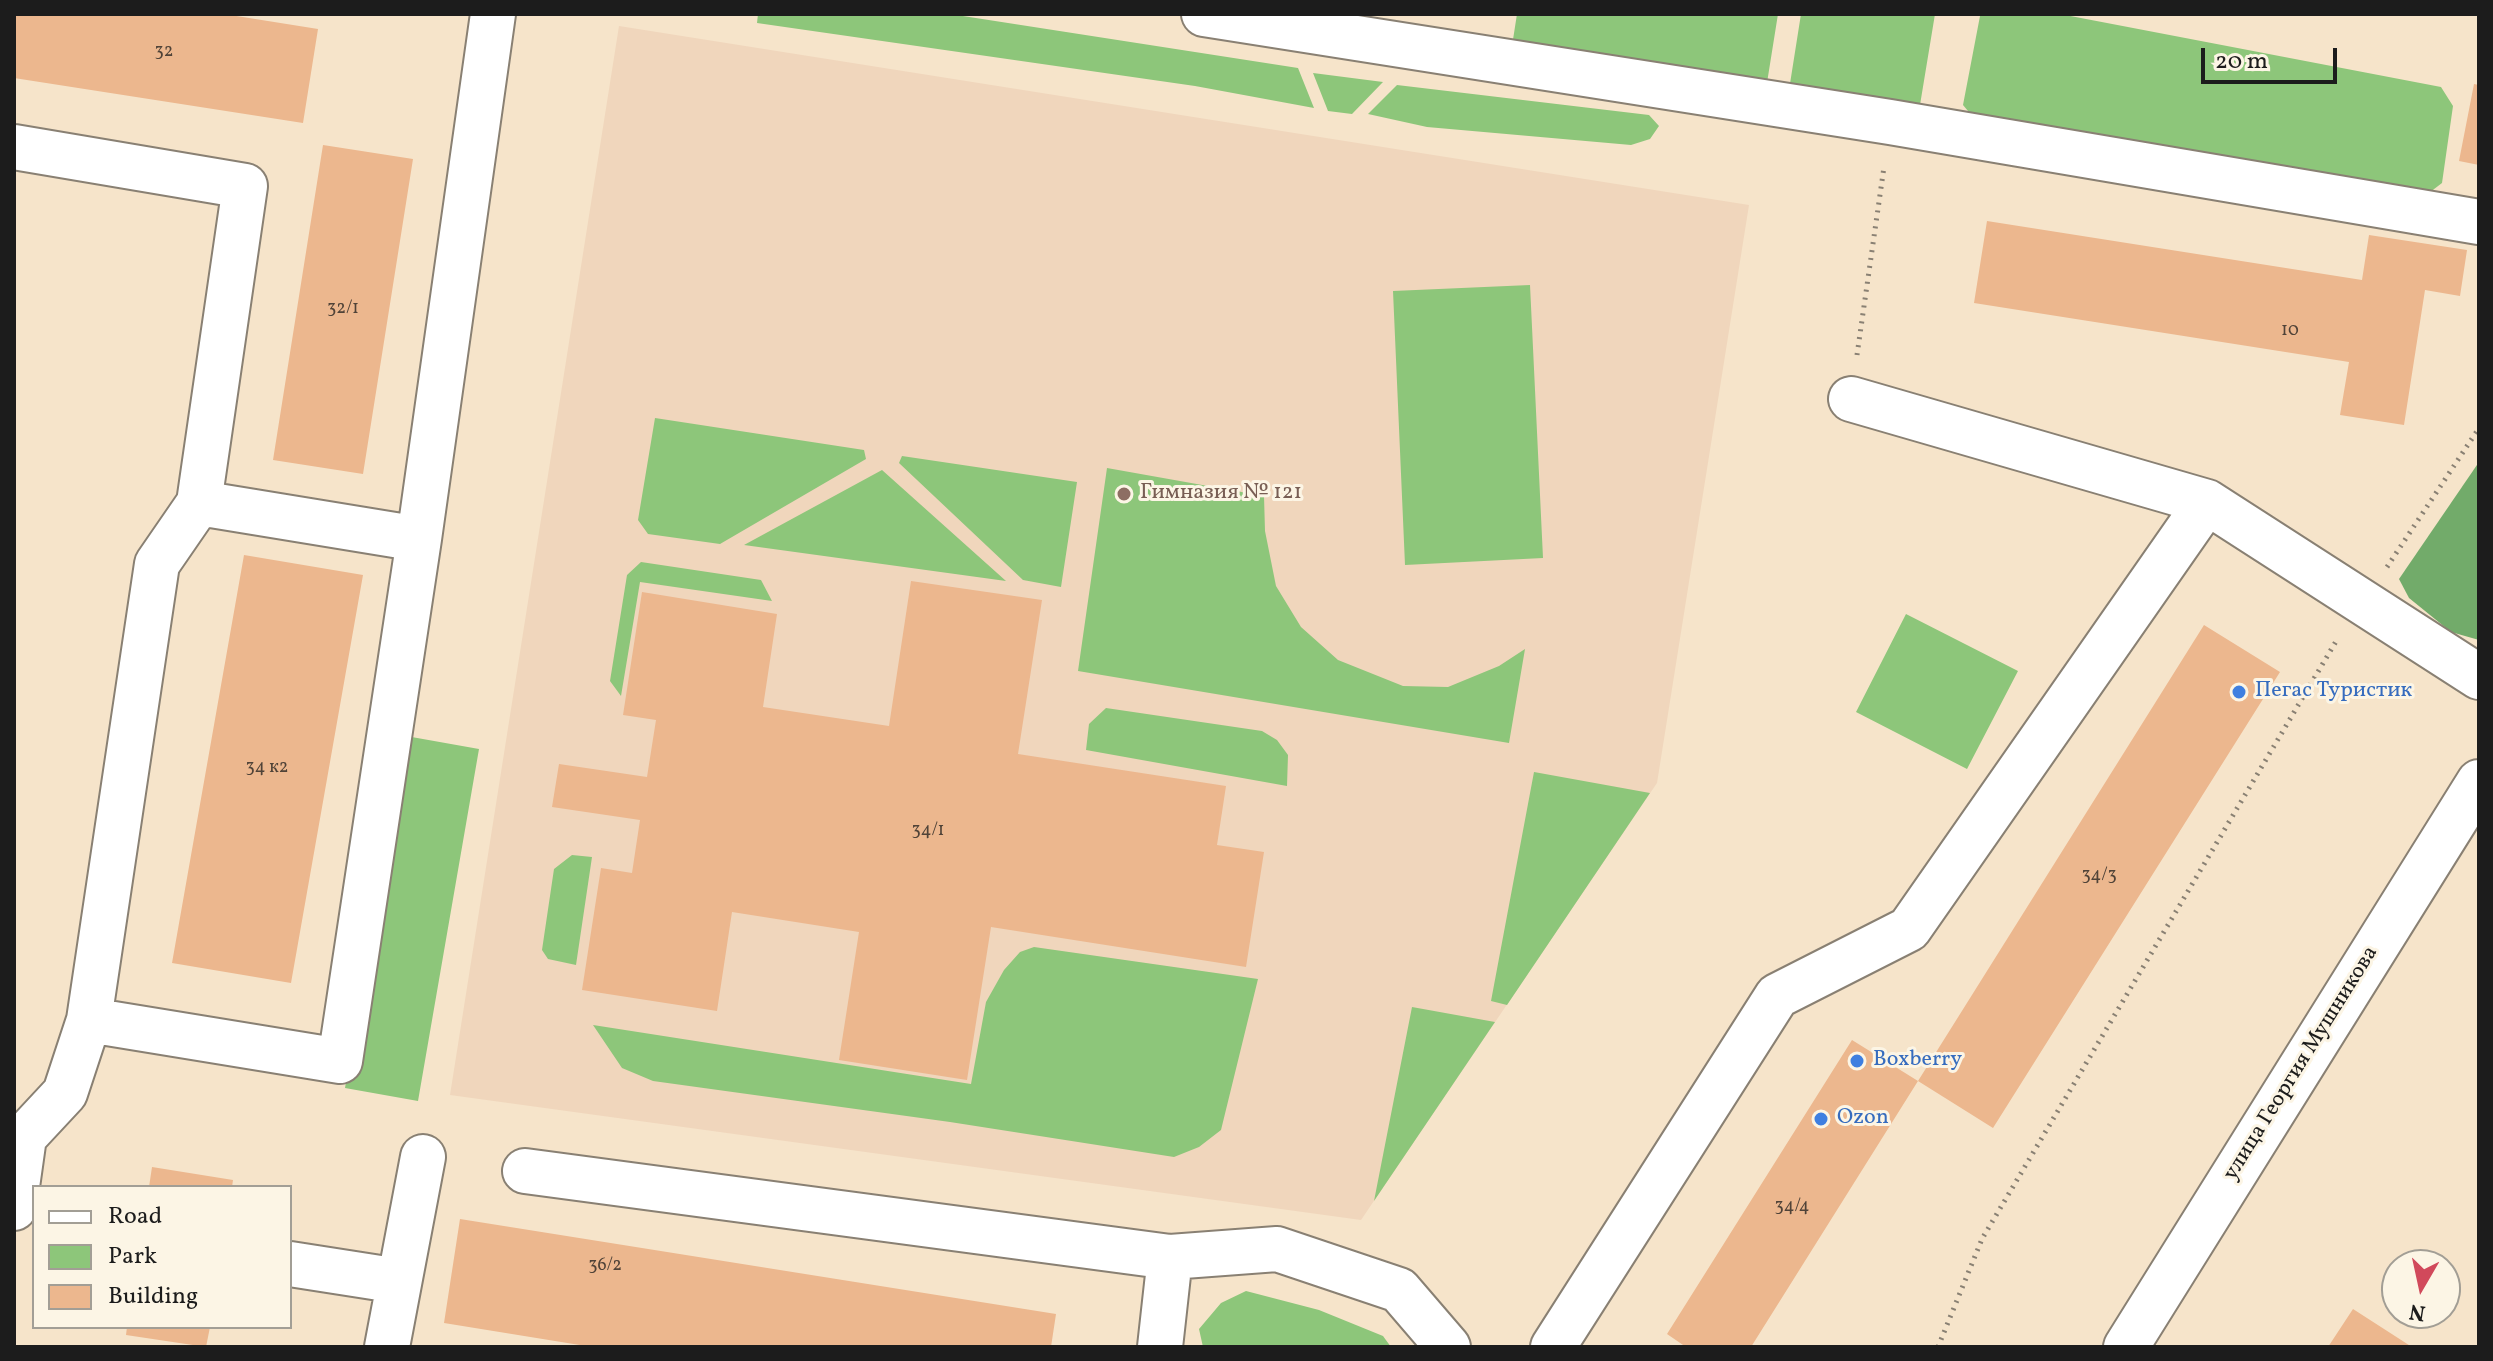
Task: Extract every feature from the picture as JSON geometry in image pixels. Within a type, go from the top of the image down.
[{"type":"street","points":[[89,1020],[340,1061],[419,539],[493,14]]},
{"type":"street","points":[[1204,14],[1890,122],[2479,222]]},
{"type":"street","points":[[14,147],[245,186],[199,503],[157,564],[89,1020],[65,1093],[24,1137],[14,1208]]},
{"type":"street","points":[[1851,399],[2207,502],[2479,677]]},
{"type":"street","points":[[1553,1347],[1777,996],[1909,929],[2207,502]]},
{"type":"street","points":[[199,503],[419,539]]},
{"type":"street","name":"улица Георгия Мушникова","points":[[2134,1344],[2479,782]]},
{"type":"street","points":[[387,1347],[423,1157]]},
{"type":"street","points":[[525,1171],[1170,1257],[1277,1249],[1399,1290],[1448,1347]]},
{"type":"street","points":[[1160,1347],[1170,1257]]},
{"type":"street","points":[[292,1264],[399,1281]]},
{"type":"path","points":[[1851,399],[1890,122]]},
{"type":"path","points":[[1938,1347],[1982,1239],[2326,656],[2479,428]]},
{"type":"shaded area","name":"Гимназия № 121","points":[[619,26],[1749,205],[1657,783],[1361,1220],[450,1095]]},
{"type":"green space","points":[[758,14],[950,14],[1298,68],[1314,108],[1195,86],[757,23]]},
{"type":"green space","points":[[1517,14],[1778,14],[1766,89],[1512,46]]},
{"type":"green space","points":[[1801,14],[1935,14],[1919,111],[1789,90]]},
{"type":"green space","points":[[2060,14],[2441,87],[2453,106],[2442,183],[2421,199],[1983,129],[1963,105],[1980,16]]},
{"type":"green space","points":[[1313,73],[1383,82],[1352,114],[1328,111]]},
{"type":"green space","points":[[1397,85],[1649,115],[1659,126],[1650,139],[1631,145],[1427,127],[1368,114]]},
{"type":"green space","points":[[1530,285],[1543,558],[1405,565],[1393,291]]},
{"type":"green space","points":[[655,418],[864,450],[866,459],[720,544],[648,534],[638,520]]},
{"type":"green space","points":[[902,456],[1077,482],[1061,587],[1023,580],[899,463]]},
{"type":"green space","points":[[2479,462],[2479,640],[2451,632],[2409,598],[2399,579]]},
{"type":"green space","points":[[1107,468],[1264,496],[1265,531],[1276,586],[1301,627],[1338,660],[1403,686],[1448,687],[1499,666],[1525,649],[1509,743],[1078,671]]},
{"type":"green space","points":[[882,470],[1006,581],[744,545]]},
{"type":"green space","points":[[641,562],[761,580],[772,601],[640,582],[621,696],[610,681],[627,575]]},
{"type":"green space","points":[[1906,614],[2018,671],[1967,769],[1856,712]]},
{"type":"green space","points":[[1106,708],[1262,731],[1277,740],[1288,755],[1287,786],[1086,750],[1089,724]]},
{"type":"green space","points":[[406,736],[479,749],[418,1101],[345,1088]]},
{"type":"green space","points":[[1534,772],[1650,793],[1507,1005],[1491,1001]]},
{"type":"green space","points":[[572,855],[592,857],[576,965],[548,959],[542,950],[554,869]]},
{"type":"green space","points":[[1034,947],[1258,979],[1221,1130],[1199,1147],[1174,1157],[653,1081],[622,1068],[593,1025],[971,1084],[986,1002],[1004,970],[1020,952]]},
{"type":"green space","points":[[1412,1007],[1495,1022],[1374,1201]]},
{"type":"green space","points":[[1246,1291],[1319,1310],[1383,1336],[1391,1347],[1203,1347],[1199,1329],[1221,1303]]},
{"type":"building","points":[[14,14],[224,14],[318,29],[303,123],[14,78]]},
{"type":"building","points":[[2474,84],[2479,85],[2479,165],[2459,161]]},
{"type":"building","points":[[323,145],[413,159],[363,474],[273,460]]},
{"type":"building","points":[[1987,221],[2362,280],[2369,235],[2467,250],[2460,296],[2425,290],[2404,425],[2340,415],[2349,362],[1974,303]]},
{"type":"building","points":[[244,555],[363,575],[291,983],[172,963]]},
{"type":"building","points":[[911,581],[1042,600],[1018,754],[1226,786],[1217,845],[1264,852],[1246,967],[991,927],[967,1080],[839,1060],[859,932],[732,912],[717,1011],[582,990],[601,868],[632,873],[640,820],[552,807],[559,764],[647,777],[656,720],[623,715],[642,592],[777,614],[763,707],[889,726]]},
{"type":"building","points":[[2204,625],[2280,672],[1993,1128],[1918,1081]]},
{"type":"building","points":[[1852,1040],[1918,1081],[1751,1347],[1686,1347],[1667,1334]]},
{"type":"building","points":[[152,1167],[233,1180],[232,1185],[149,1185]]},
{"type":"building","points":[[460,1219],[1056,1314],[1051,1347],[592,1347],[444,1323]]},
{"type":"building","points":[[2353,1309],[2412,1347],[2328,1347]]},
{"type":"building","points":[[127,1329],[210,1329],[206,1347],[126,1335]]},
{"type":"place","name":"Гимназия № 121","points":[[1124,494]]},
{"type":"place","name":"Пегас Туристик","points":[[2239,692]]},
{"type":"place","name":"Boxberry","points":[[1857,1061]]},
{"type":"place","name":"Ozon","points":[[1821,1119]]}]
